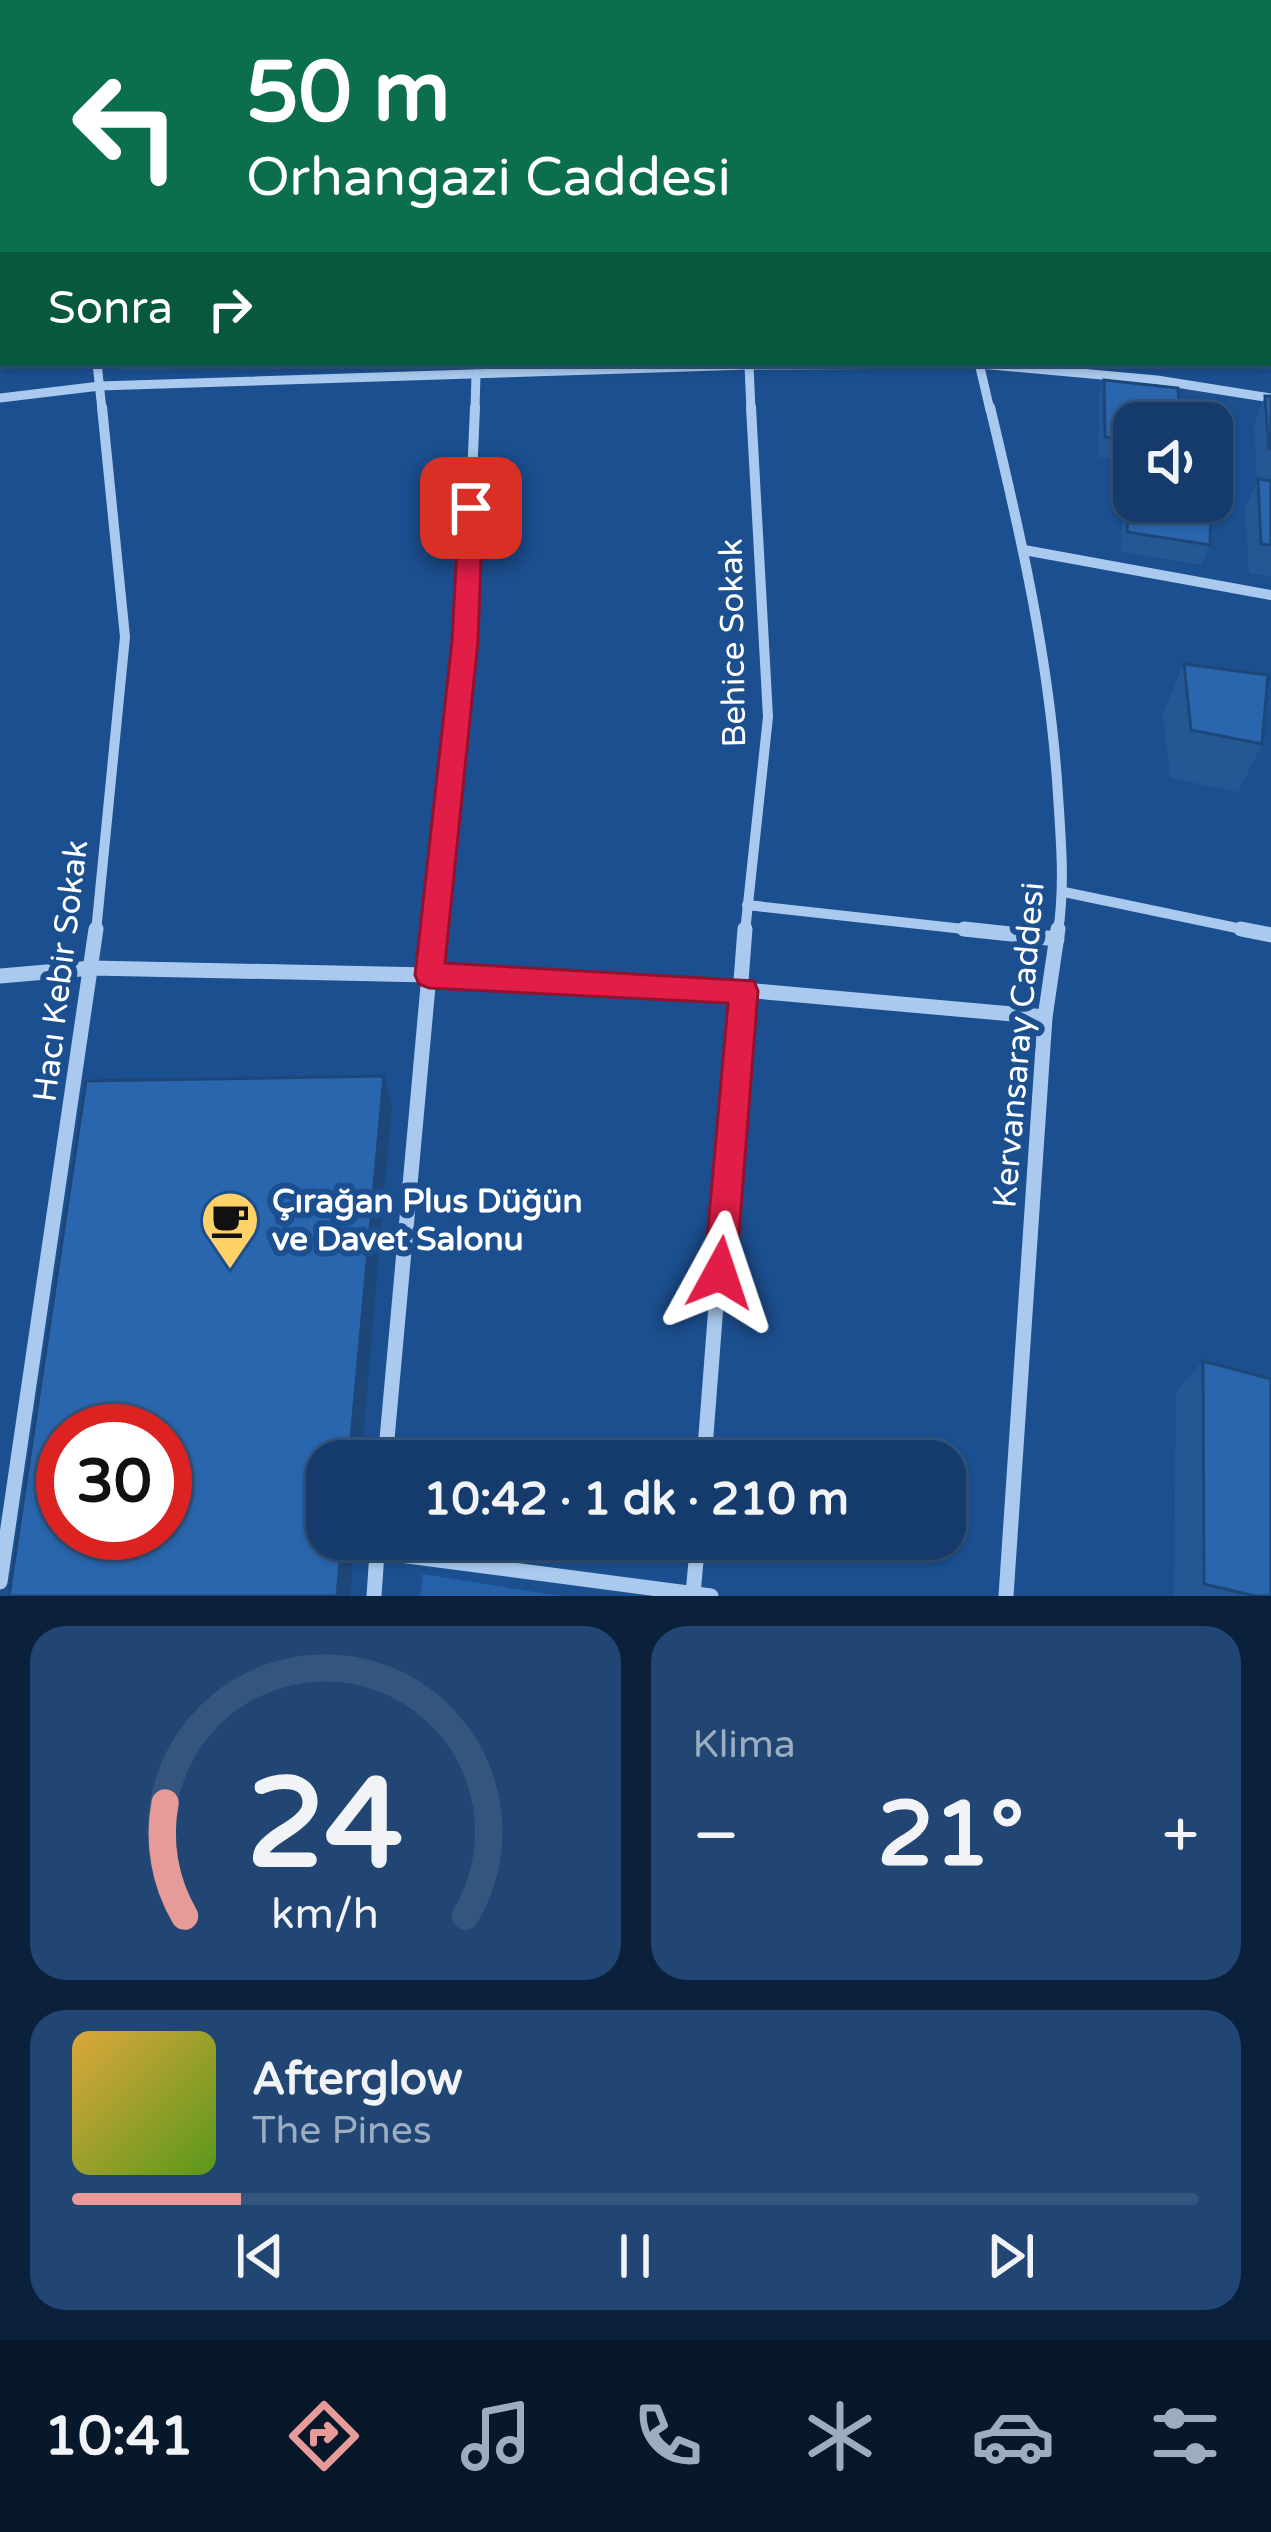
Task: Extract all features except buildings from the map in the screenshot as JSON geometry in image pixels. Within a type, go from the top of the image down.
[{"type":"street","name":"Hacı Kebir Sokak","points":[[0,1582],[92,968],[124,637],[98,366]]},
{"type":"street","points":[[0,398],[100,386],[672,366]]},
{"type":"street","name":"Behice Sokak","points":[[706,1440],[748,905],[768,717],[748,366]]},
{"type":"street","name":"Kervansaray Caddesi","points":[[980,366],[1024,550],[1053,706],[1064,892],[1045,1017],[1006,1596]]},
{"type":"street","points":[[1010,366],[1157,380],[1271,398]]},
{"type":"street","points":[[388,1440],[429,975],[465,641],[476,374]]},
{"type":"street","points":[[1024,550],[1271,595]]},
{"type":"street","points":[[1064,892],[1271,935]]},
{"type":"street","points":[[748,905],[1057,939]]},
{"type":"street","points":[[0,976],[92,968],[429,975],[743,991],[1045,1017]]},
{"type":"street","points":[[374,1596],[377,1560]]},
{"type":"street","points":[[471,1560],[702,1595],[700,1560]]},
{"type":"shaded area","points":[[423,1574],[560,1596],[420,1596]]},
{"type":"place","name":"Çırağan Plus Düğün ve Davet Salonu","points":[[230,1271]]},
{"type":"route","points":[[471,508],[465,641],[429,975],[743,991],[720,1273]]}]
